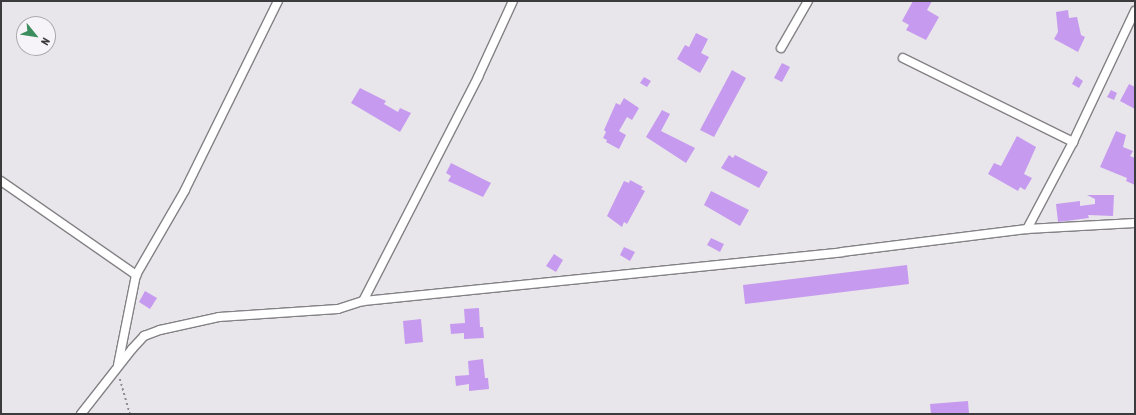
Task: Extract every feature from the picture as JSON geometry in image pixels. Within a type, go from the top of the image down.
[{"type":"street","points":[[118,368],[136,275],[185,190],[278,1]]},
{"type":"street","points":[[363,301],[478,77],[513,1]]},
{"type":"street","points":[[782,48],[808,1]]},
{"type":"street","points":[[1027,229],[1073,142],[1135,11]]},
{"type":"street","points":[[902,58],[1073,142]]},
{"type":"street","points":[[1,181],[136,275]]},
{"type":"street","points":[[81,414],[144,336],[160,330],[218,317],[338,309],[354,306],[363,301],[753,259],[842,252],[1027,229],[1135,223]]},
{"type":"path","points":[[118,368],[130,414]]},
{"type":"building","points":[[913,1],[932,1],[927,10],[939,17],[926,40],[906,30],[909,25],[902,21]]},
{"type":"building","points":[[1068,10],[1069,18],[1077,17],[1081,35],[1085,37],[1078,52],[1054,39],[1058,32],[1056,12]]},
{"type":"building","points":[[696,33],[708,39],[701,53],[709,57],[700,73],[677,59],[685,45],[689,47]]},
{"type":"building","points":[[782,63],[790,67],[782,82],[774,78]]},
{"type":"building","points":[[732,70],[746,78],[714,137],[700,130]]},
{"type":"building","points":[[1076,76],[1083,81],[1079,88],[1072,84]]},
{"type":"building","points":[[644,77],[651,81],[647,87],[640,83]]},
{"type":"building","points":[[1129,84],[1135,87],[1135,109],[1120,101]]},
{"type":"building","points":[[360,88],[386,101],[384,104],[398,112],[400,108],[411,113],[400,132],[351,103]]},
{"type":"building","points":[[1111,90],[1117,93],[1114,100],[1107,97]]},
{"type":"building","points":[[624,98],[639,108],[632,120],[627,117],[619,131],[626,135],[619,149],[606,142],[607,140],[603,138],[606,132],[604,130],[616,103],[620,105]]},
{"type":"building","points":[[662,110],[670,114],[661,131],[695,148],[686,163],[646,137]]},
{"type":"building","points":[[1116,131],[1126,135],[1123,147],[1133,151],[1130,156],[1135,158],[1135,185],[1126,181],[1127,178],[1100,167]]},
{"type":"building","points":[[1017,136],[1036,147],[1024,174],[1032,178],[1025,190],[1020,187],[1018,191],[988,174],[994,163],[1001,166]]},
{"type":"building","points":[[729,155],[733,158],[735,155],[768,172],[759,188],[721,168]]},
{"type":"building","points":[[451,163],[491,183],[483,197],[448,181],[451,176],[446,173]]},
{"type":"building","points":[[630,180],[643,187],[641,189],[645,191],[627,224],[624,222],[622,227],[607,216],[624,181],[629,183]]},
{"type":"building","points":[[711,191],[749,210],[740,226],[704,205]]},
{"type":"building","points":[[1087,195],[1114,195],[1113,216],[1088,215],[1089,218],[1058,222],[1056,204],[1080,201],[1080,206],[1095,204],[1095,199]]},
{"type":"building","points":[[711,238],[724,244],[720,252],[707,245]]},
{"type":"building","points":[[624,247],[635,252],[630,261],[620,255]]},
{"type":"building","points":[[554,254],[563,260],[556,272],[546,266]]},
{"type":"building","points":[[907,265],[909,284],[745,304],[743,285]]},
{"type":"building","points":[[145,291],[157,298],[150,309],[139,302]]},
{"type":"building","points":[[479,308],[480,327],[483,327],[484,338],[464,339],[464,333],[451,334],[450,324],[465,323],[464,309]]},
{"type":"building","points":[[421,319],[423,342],[405,344],[403,321]]},
{"type":"building","points":[[483,359],[485,378],[488,378],[489,389],[469,391],[469,384],[456,386],[455,376],[469,375],[468,361]]},
{"type":"building","points":[[968,401],[969,414],[931,414],[930,404]]}]
